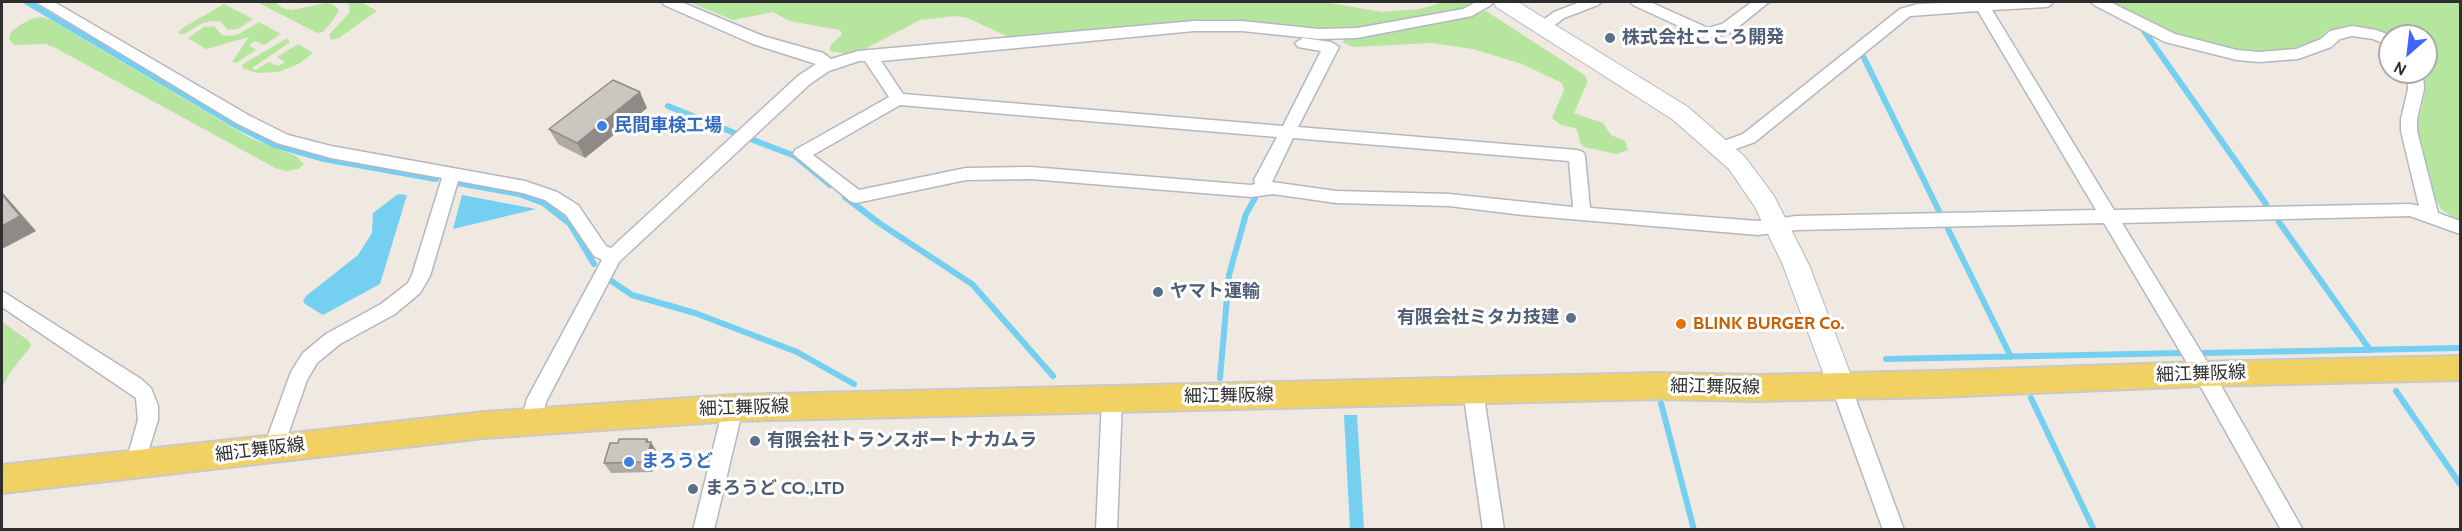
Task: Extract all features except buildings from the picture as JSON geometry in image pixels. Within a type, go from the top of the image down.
[{"type":"main road","name":"細江舞阪線","points":[[2,479],[531,421],[733,408],[1657,386],[1756,388],[2460,368]]},
{"type":"street","points":[[44,2],[276,136],[331,152],[525,187],[551,196],[572,210],[600,251],[612,257]]},
{"type":"street","points":[[669,2],[758,40],[817,57],[829,65]]},
{"type":"street","points":[[531,421],[537,399],[612,257],[804,80],[829,65],[846,59],[874,55],[1194,26],[1223,26],[1319,34],[1357,33],[1467,13],[1486,2]]},
{"type":"street","points":[[1504,2],[1680,113],[1722,148],[1752,182],[1796,265],[1894,530]]},
{"type":"street","points":[[1543,26],[1559,15],[1593,2]]},
{"type":"street","points":[[1638,2],[1707,34],[1727,28],[1761,2]]},
{"type":"street","points":[[1722,148],[1749,138],[1900,15],[1911,10],[1936,5],[2046,2]]},
{"type":"street","points":[[2099,2],[2170,38],[2237,55],[2259,57],[2298,54],[2314,50],[2343,32],[2364,32],[2378,37]]},
{"type":"street","points":[[1982,5],[2203,374],[2293,530]]},
{"type":"street","points":[[1223,26],[1223,31],[1331,47],[1263,180],[1265,189]]},
{"type":"street","points":[[874,55],[873,62],[898,99]]},
{"type":"street","points":[[2416,84],[2409,131],[2430,218]]},
{"type":"street","points":[[1582,214],[1577,156],[898,99],[801,154],[856,197],[966,174],[1031,173],[1251,191],[1265,189],[1346,198],[1449,200],[1582,214],[1758,228],[1796,223],[2410,210],[2457,230]]},
{"type":"street","points":[[273,449],[298,378],[310,358],[333,339],[395,304],[414,288],[421,276],[452,174]]},
{"type":"street","points":[[2,298],[134,385],[144,394],[148,406],[148,420],[135,465]]},
{"type":"street","points":[[1473,390],[1494,530]]},
{"type":"street","points":[[1106,530],[1112,399]]},
{"type":"street","points":[[703,530],[733,408]]},
{"type":"green space","points":[[257,2],[275,2],[282,8],[292,10],[326,3],[333,4],[339,10],[323,32],[317,33]]},
{"type":"green space","points":[[347,2],[361,2],[377,11],[339,38],[331,40],[329,35],[349,13],[350,7]]},
{"type":"green space","points":[[689,2],[1324,2],[1382,12],[1420,9],[1444,2],[1469,2],[1469,4],[1463,9],[1355,29],[1319,30],[1243,22],[1010,38],[968,18],[956,16],[920,20],[863,50],[846,54],[830,51],[830,46],[842,34],[840,30],[789,21],[773,12],[733,20]]},
{"type":"green space","points":[[2112,2],[2460,2],[2460,222],[2441,209],[2435,198],[2418,133],[2425,84],[2438,84],[2438,24],[2378,24],[2378,32],[2348,26],[2328,30],[2319,39],[2292,49],[2275,52],[2235,50],[2172,34]]},
{"type":"green space","points":[[224,4],[253,19],[238,29],[228,30],[220,21],[212,21],[203,23],[184,34],[178,34],[181,29]]},
{"type":"green space","points":[[1486,11],[1586,76],[1587,83],[1574,113],[1603,123],[1611,135],[1625,141],[1628,150],[1617,154],[1584,147],[1580,143],[1575,128],[1561,125],[1552,118],[1564,90],[1562,83],[1522,64],[1473,49],[1431,43],[1353,47],[1342,42],[1348,38],[1459,19]]},
{"type":"green space","points":[[42,17],[51,20],[250,138],[296,156],[304,164],[298,169],[287,171],[277,169],[54,47],[45,44],[14,45],[9,39],[11,32],[20,25],[31,19]]},
{"type":"green space","points":[[259,22],[281,34],[264,45],[255,41],[249,45],[256,50],[236,63],[232,62],[249,37],[206,49],[188,38],[204,27],[214,26],[222,35],[239,34]]},
{"type":"green space","points":[[289,39],[289,43],[252,68],[256,70],[269,62],[278,66],[285,62],[277,57],[298,44],[313,53],[300,63],[279,72],[257,73],[242,68],[243,64]]},
{"type":"green space","points":[[2,322],[29,341],[31,346],[9,374],[2,388]]},
{"type":"water","points":[[398,194],[407,195],[380,284],[323,315],[305,304],[303,301],[306,296],[358,255],[372,233],[373,213]]},
{"type":"water","points":[[462,195],[536,209],[453,229]]},
{"type":"water","points":[[1344,415],[1357,415],[1364,529],[1350,529]]},
{"type":"waterway","points":[[27,2],[235,125],[275,145],[324,159],[436,179]]},
{"type":"waterway","points":[[2144,31],[2266,204]]},
{"type":"waterway","points":[[1864,58],[1939,211]]},
{"type":"waterway","points":[[668,106],[737,134]]},
{"type":"waterway","points":[[748,138],[795,156],[830,185]]},
{"type":"waterway","points":[[458,183],[519,194],[543,203],[570,224],[594,264]]},
{"type":"waterway","points":[[845,197],[879,223],[972,284],[1053,376]]},
{"type":"waterway","points":[[1220,378],[1229,275],[1246,214],[1255,198]]},
{"type":"waterway","points":[[2279,222],[2370,350]]},
{"type":"waterway","points":[[1948,229],[2011,356]]},
{"type":"waterway","points":[[610,280],[632,295],[695,313],[797,352],[854,384]]},
{"type":"waterway","points":[[2370,350],[2460,348]]},
{"type":"waterway","points":[[2201,353],[2370,350]]},
{"type":"waterway","points":[[2011,356],[2183,353]]},
{"type":"waterway","points":[[1886,359],[2011,356]]},
{"type":"waterway","points":[[2396,391],[2460,484]]},
{"type":"waterway","points":[[2031,398],[2094,530]]},
{"type":"waterway","points":[[1661,403],[1694,530]]},
{"type":"place","name":"株式会社こころ開発","points":[[1610,38]]},
{"type":"place","name":"民間車検工場","points":[[602,126]]},
{"type":"place","name":"ヤマト運輸","points":[[1158,292]]},
{"type":"place","name":"有限会社ミタカ技建","points":[[1571,318]]},
{"type":"place","name":"BLINK BURGER Co.","points":[[1681,324]]},
{"type":"place","name":"有限会社トランスポートナカムラ","points":[[755,441]]},
{"type":"place","name":"まろうど","points":[[629,462]]},
{"type":"place","name":"まろうど CO.,LTD","points":[[693,489]]}]
